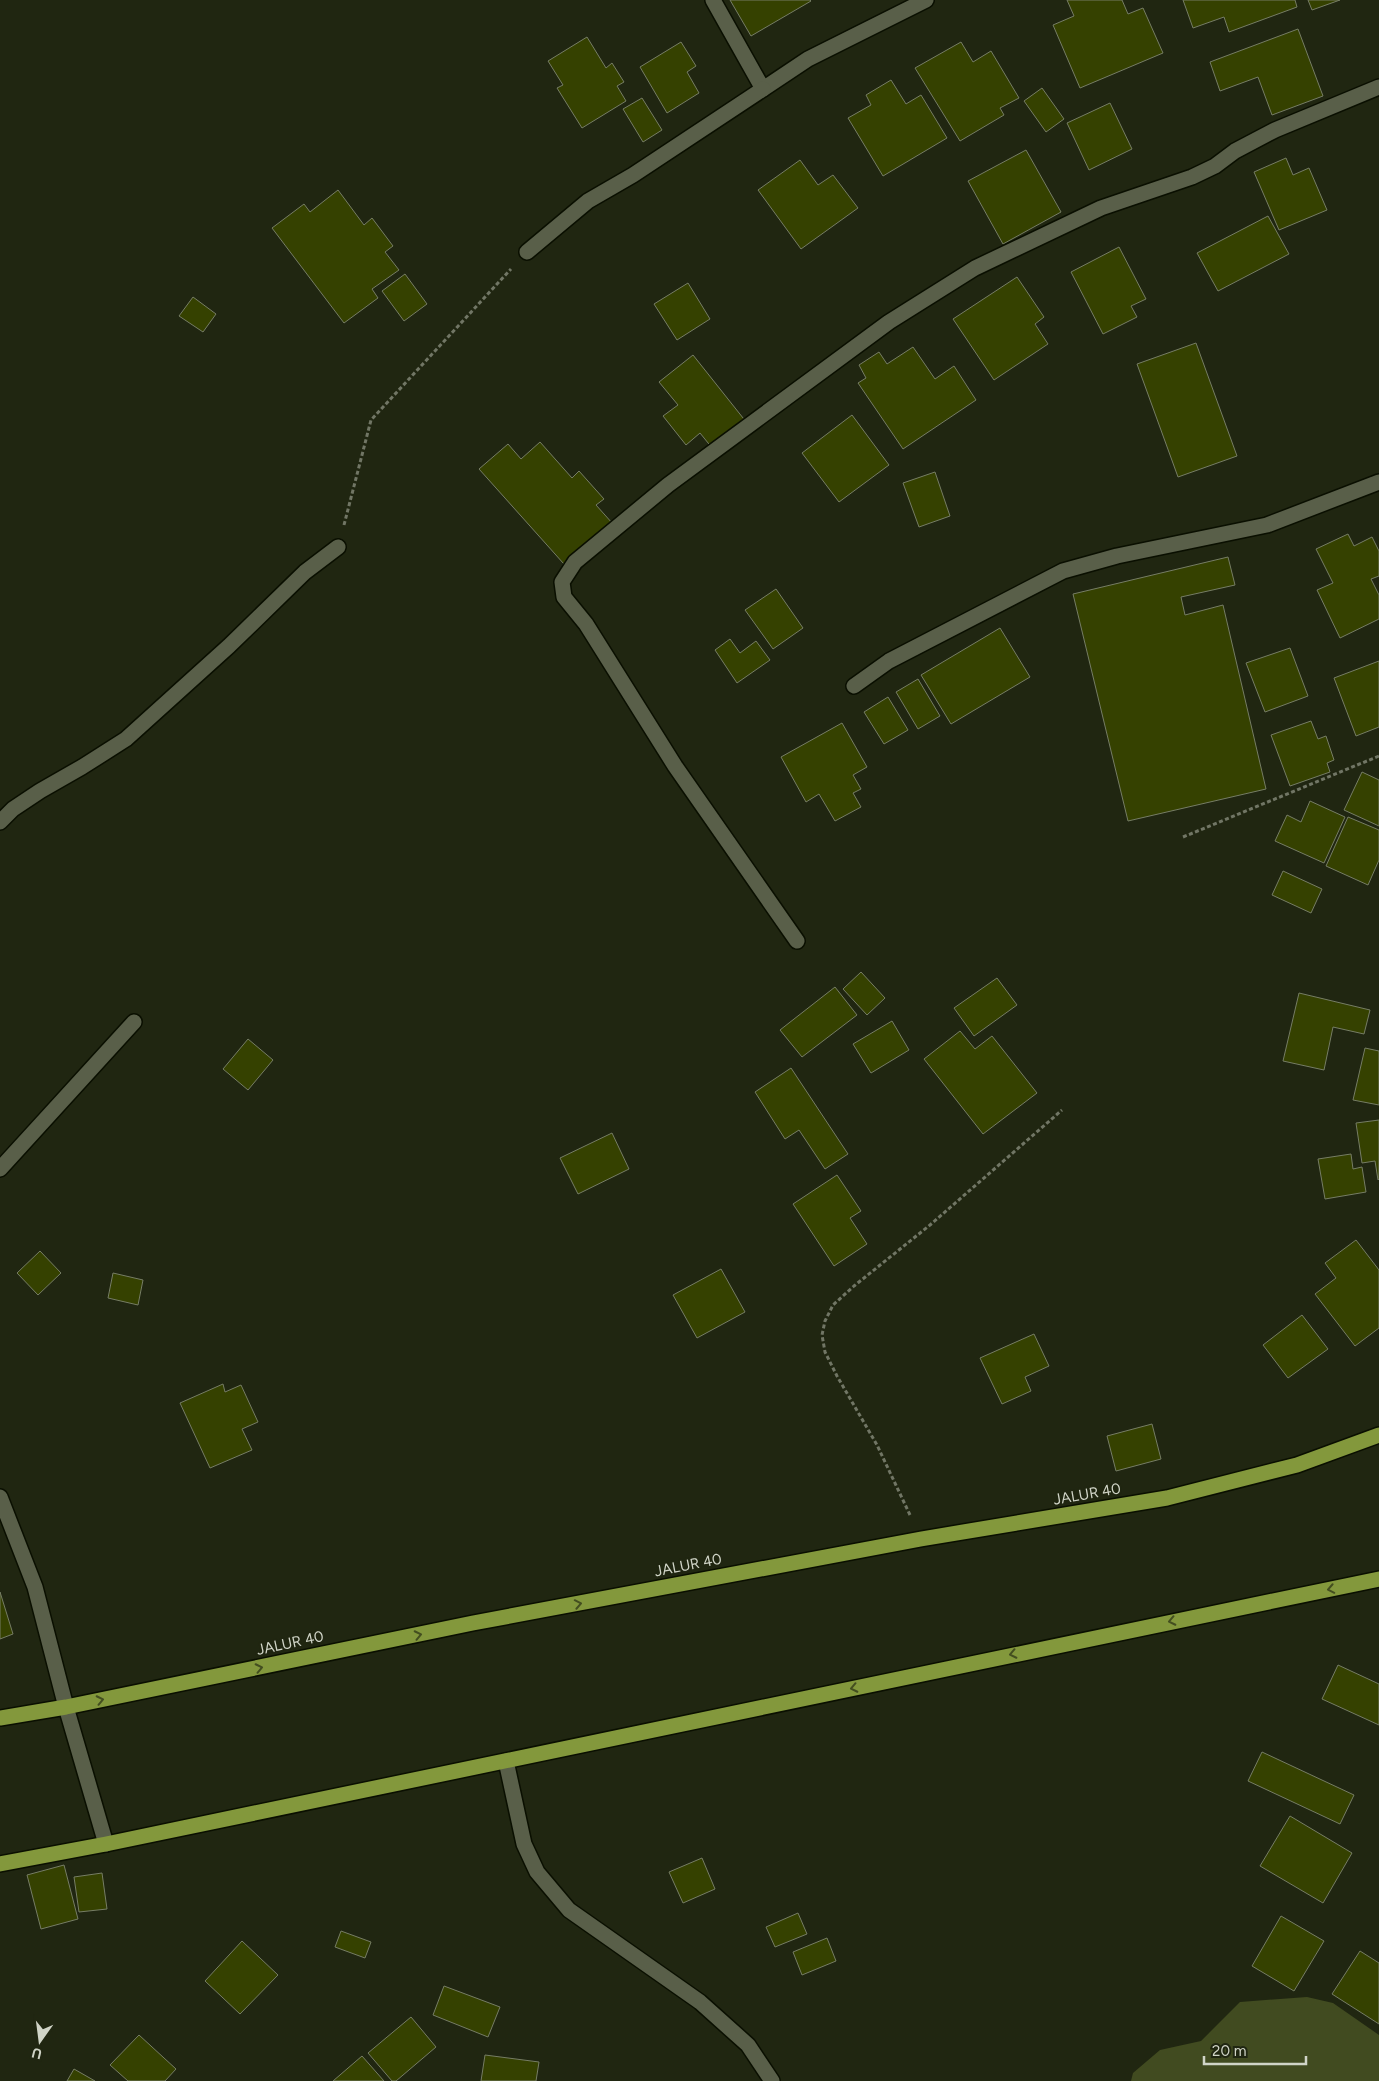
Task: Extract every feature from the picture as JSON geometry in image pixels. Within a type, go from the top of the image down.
[{"type":"highway","name":"JALUR 40","points":[[0,1718],[66,1707],[473,1624],[921,1539],[1166,1498],[1297,1465],[1379,1434]]},
{"type":"highway","points":[[0,1864],[106,1844],[1379,1580]]},
{"type":"street","points":[[713,0],[763,89]]},
{"type":"street","points":[[527,252],[588,201],[633,175],[808,59],[926,0]]},
{"type":"street","points":[[797,941],[675,766],[586,624],[564,597],[562,582],[575,562],[676,480],[890,322],[975,268],[1101,208],[1192,177],[1215,166],[1235,151],[1275,130],[1379,87]]},
{"type":"street","points":[[854,686],[889,661],[1063,571],[1116,556],[1268,525],[1379,482]]},
{"type":"street","points":[[0,822],[13,809],[40,791],[126,739],[230,646],[305,572],[338,547]]},
{"type":"street","points":[[0,1168],[134,1022]]},
{"type":"street","points":[[0,1497],[35,1588],[66,1707],[106,1844]]},
{"type":"street","points":[[506,1760],[524,1844],[537,1872],[569,1910],[707,2008],[748,2045],[772,2081]]},
{"type":"path","points":[[338,547],[371,420],[527,252]]},
{"type":"path","points":[[1183,837],[1379,756]]},
{"type":"path","points":[[921,1539],[877,1445],[825,1352],[822,1335],[825,1321],[833,1305],[854,1286],[930,1225],[1062,1110]]},
{"type":"green space","points":[[1307,1997],[1333,2003],[1379,2035],[1379,2081],[1131,2081],[1133,2073],[1160,2050],[1201,2041],[1240,2002]]},
{"type":"building","points":[[730,0],[810,0],[811,1],[751,36]]},
{"type":"building","points":[[1067,0],[1122,0],[1128,14],[1143,8],[1163,53],[1080,88],[1053,25],[1074,16]]},
{"type":"building","points":[[1183,0],[1295,0],[1297,7],[1229,32],[1224,17],[1193,28]]},
{"type":"building","points":[[1308,0],[1340,0],[1312,10]]},
{"type":"building","points":[[1298,29],[1323,96],[1272,115],[1258,77],[1220,91],[1210,62]]},
{"type":"building","points":[[587,37],[606,68],[612,63],[624,82],[617,86],[626,101],[582,128],[557,88],[563,85],[548,61]]},
{"type":"building","points":[[681,42],[696,66],[687,72],[699,93],[667,113],[640,67]]},
{"type":"building","points":[[961,42],[973,62],[991,51],[1019,98],[1000,108],[1004,115],[960,141],[915,68]]},
{"type":"building","points":[[891,80],[906,104],[921,95],[947,138],[883,176],[848,118],[871,105],[866,95]]},
{"type":"building","points":[[1042,88],[1064,119],[1046,132],[1024,101]]},
{"type":"building","points":[[642,98],[662,130],[643,142],[623,109]]},
{"type":"building","points":[[1110,103],[1132,149],[1089,170],[1067,123]]},
{"type":"building","points":[[1026,150],[1061,212],[1003,244],[968,181]]},
{"type":"building","points":[[1286,158],[1293,175],[1309,168],[1327,210],[1279,230],[1254,172]]},
{"type":"building","points":[[800,160],[818,185],[833,175],[858,208],[801,249],[758,190]]},
{"type":"building","points":[[338,190],[364,225],[372,218],[393,246],[385,252],[399,270],[372,289],[378,298],[344,323],[272,228],[304,204],[310,212]]},
{"type":"building","points":[[1268,216],[1289,254],[1218,291],[1197,253]]},
{"type":"building","points":[[1119,247],[1146,299],[1131,306],[1137,317],[1103,334],[1071,272]]},
{"type":"building","points":[[405,274],[427,304],[404,321],[382,291]]},
{"type":"building","points":[[1017,277],[1044,317],[1035,324],[1048,344],[994,380],[953,319]]},
{"type":"building","points":[[688,283],[710,319],[677,340],[654,304]]},
{"type":"building","points":[[193,297],[216,314],[203,332],[179,316]]},
{"type":"building","points":[[1196,343],[1237,456],[1178,477],[1137,364]]},
{"type":"building","points":[[913,347],[935,379],[954,366],[976,400],[903,449],[858,383],[866,378],[859,365],[879,352],[887,364]]},
{"type":"building","points":[[693,355],[751,428],[717,454],[700,433],[686,445],[663,416],[678,405],[659,382]]},
{"type":"building","points":[[852,415],[889,465],[839,502],[802,453]]},
{"type":"building","points":[[540,442],[572,478],[579,471],[604,499],[596,505],[613,524],[572,573],[479,469],[508,444],[521,459]]},
{"type":"building","points":[[935,472],[950,516],[919,527],[903,483]]},
{"type":"building","points":[[1348,534],[1354,546],[1372,537],[1379,551],[1379,576],[1371,579],[1379,595],[1379,619],[1340,638],[1317,590],[1333,583],[1316,549]]},
{"type":"building","points":[[1228,557],[1235,585],[1181,597],[1185,615],[1223,605],[1266,789],[1128,821],[1073,594]]},
{"type":"building","points":[[776,589],[803,628],[773,649],[745,610]]},
{"type":"building","points":[[1000,628],[1030,677],[951,724],[921,675]]},
{"type":"building","points":[[730,639],[740,653],[756,641],[770,660],[737,683],[715,650]]},
{"type":"building","points":[[1290,648],[1308,696],[1265,712],[1246,663]]},
{"type":"building","points":[[1379,661],[1379,727],[1356,736],[1334,678]]},
{"type":"building","points":[[918,679],[940,716],[918,729],[896,692]]},
{"type":"building","points":[[888,697],[908,730],[884,744],[864,712]]},
{"type":"building","points":[[1311,721],[1318,739],[1326,736],[1334,760],[1327,763],[1330,772],[1290,786],[1271,735]]},
{"type":"building","points":[[842,723],[867,767],[853,775],[861,789],[853,793],[861,807],[835,821],[819,794],[806,802],[781,757]]},
{"type":"building","points":[[1362,772],[1379,780],[1379,826],[1344,810]]},
{"type":"building","points":[[1310,801],[1345,817],[1324,863],[1275,841],[1287,815],[1301,822]]},
{"type":"building","points":[[1348,817],[1379,830],[1379,860],[1368,885],[1326,866]]},
{"type":"building","points":[[1283,871],[1322,889],[1311,913],[1272,895]]},
{"type":"building","points":[[861,972],[885,998],[867,1015],[843,989]]},
{"type":"building","points":[[997,978],[1017,1005],[974,1036],[954,1008]]},
{"type":"building","points":[[835,987],[857,1015],[802,1057],[780,1030]]},
{"type":"building","points":[[1299,993],[1370,1010],[1364,1034],[1333,1027],[1324,1070],[1283,1061]]},
{"type":"building","points":[[892,1021],[909,1050],[871,1073],[853,1044]]},
{"type":"building","points":[[960,1031],[975,1049],[992,1036],[1037,1093],[983,1134],[924,1059]]},
{"type":"building","points":[[248,1039],[273,1060],[248,1090],[223,1069]]},
{"type":"building","points":[[1365,1048],[1379,1051],[1379,1105],[1353,1100]]},
{"type":"building","points":[[791,1068],[848,1154],[825,1169],[799,1130],[785,1139],[755,1092]]},
{"type":"building","points":[[1379,1120],[1378,1180],[1375,1161],[1362,1163],[1356,1123]]},
{"type":"building","points":[[612,1133],[629,1169],[578,1194],[560,1158]]},
{"type":"building","points":[[1351,1154],[1353,1169],[1362,1167],[1366,1192],[1325,1199],[1318,1159]]},
{"type":"building","points":[[837,1175],[861,1211],[850,1218],[867,1244],[834,1266],[793,1204]]},
{"type":"building","points":[[1356,1240],[1379,1270],[1379,1328],[1355,1346],[1315,1294],[1336,1278],[1325,1263]]},
{"type":"building","points":[[40,1251],[61,1273],[38,1295],[17,1273]]},
{"type":"building","points":[[721,1269],[745,1312],[697,1338],[673,1295]]},
{"type":"building","points":[[113,1273],[143,1280],[138,1305],[108,1298]]},
{"type":"building","points":[[1302,1315],[1328,1349],[1288,1378],[1263,1345]]},
{"type":"building","points":[[1034,1334],[1049,1366],[1025,1377],[1031,1391],[1002,1404],[980,1358]]},
{"type":"building","points":[[223,1384],[225,1392],[241,1385],[258,1422],[242,1429],[252,1450],[210,1468],[180,1403]]},
{"type":"building","points":[[1152,1424],[1161,1459],[1116,1471],[1107,1436]]},
{"type":"building","points":[[0,1592],[13,1634],[0,1639]]},
{"type":"building","points":[[1338,1665],[1379,1684],[1379,1725],[1322,1699]]},
{"type":"building","points":[[1262,1752],[1354,1795],[1340,1824],[1248,1781]]},
{"type":"building","points":[[1290,1816],[1352,1853],[1323,1903],[1260,1866]]},
{"type":"building","points":[[702,1858],[715,1889],[683,1903],[669,1872]]},
{"type":"building","points":[[64,1865],[78,1919],[41,1929],[27,1875]]},
{"type":"building","points":[[102,1873],[107,1909],[79,1912],[74,1877]]},
{"type":"building","points":[[798,1913],[807,1934],[775,1947],[766,1927]]},
{"type":"building","points":[[1281,1916],[1324,1941],[1294,1991],[1252,1966]]},
{"type":"building","points":[[341,1931],[371,1942],[365,1958],[335,1947]]},
{"type":"building","points":[[827,1938],[836,1961],[802,1975],[793,1952]]},
{"type":"building","points":[[242,1941],[278,1975],[240,2014],[205,1981]]},
{"type":"building","points":[[1360,1951],[1379,1963],[1379,2024],[1332,1994]]},
{"type":"building","points":[[444,1986],[500,2007],[488,2037],[433,2015]]},
{"type":"building","points":[[411,2017],[436,2047],[396,2081],[392,2081],[368,2053]]},
{"type":"building","points":[[139,2035],[176,2069],[165,2081],[128,2081],[110,2065]]},
{"type":"building","points":[[485,2055],[539,2062],[536,2081],[481,2081]]},
{"type":"building","points":[[362,2056],[384,2081],[333,2081]]},
{"type":"building","points":[[74,2069],[95,2081],[67,2081]]}]
